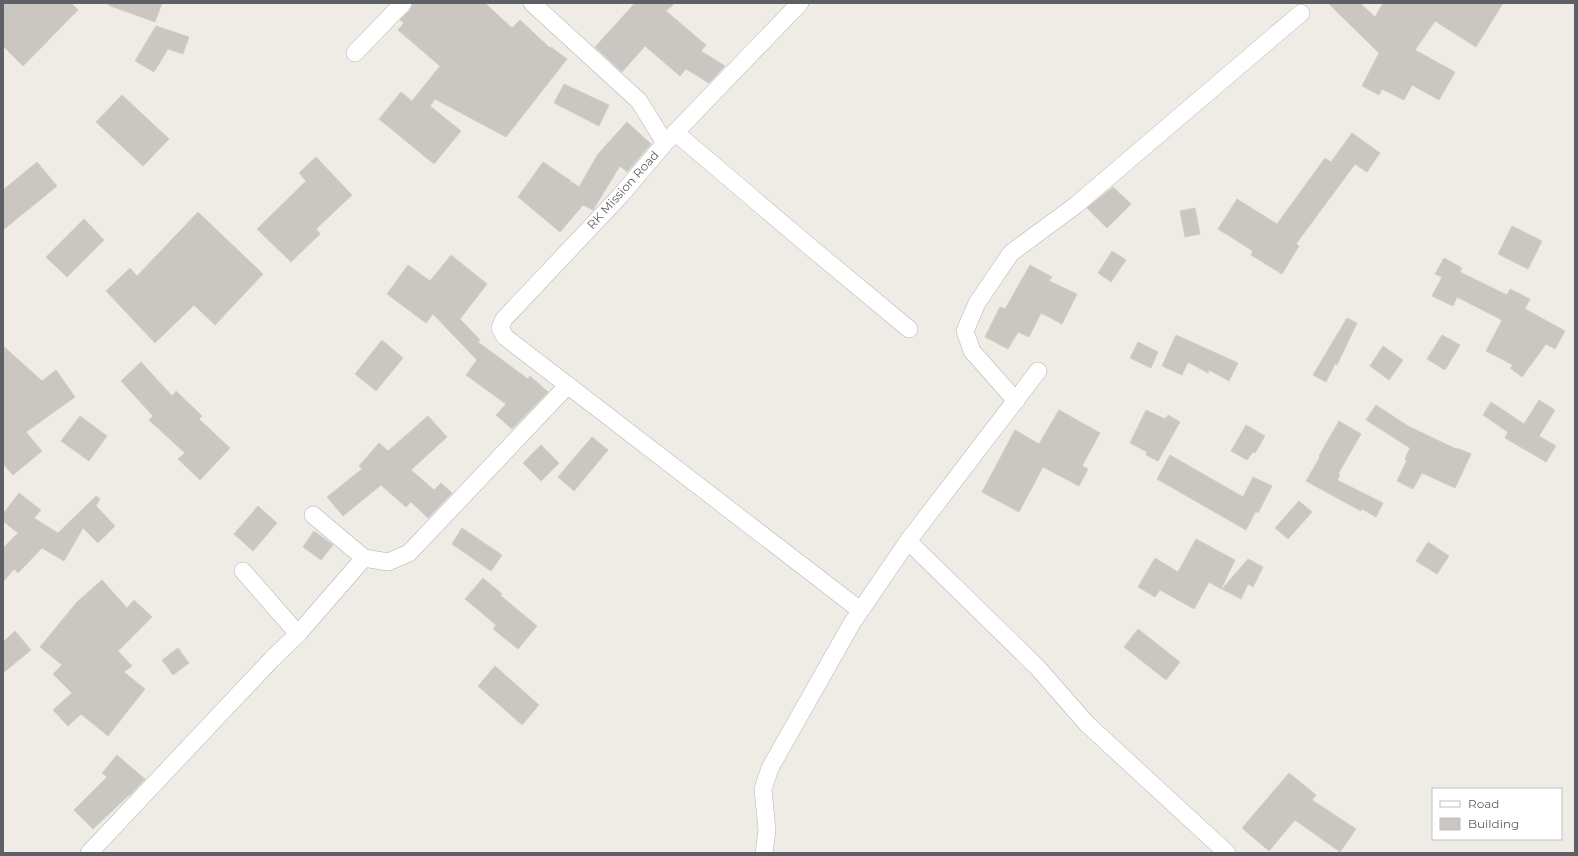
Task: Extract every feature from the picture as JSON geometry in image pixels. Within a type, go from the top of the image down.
[{"type":"street","points":[[355,53],[403,3]]},
{"type":"street","name":"RK Mission Road","points":[[532,3],[639,100],[671,138],[620,196],[504,319],[500,328],[505,337],[568,385]]},
{"type":"street","points":[[800,3],[671,138],[809,246],[909,329]]},
{"type":"street","points":[[1016,401],[972,351],[965,331],[977,302],[1011,253],[1076,205],[1301,13]]},
{"type":"street","points":[[764,853],[767,830],[763,789],[770,768],[852,623],[908,541],[1038,372]]},
{"type":"street","points":[[314,515],[364,558],[388,562],[409,553],[568,385],[860,610]]},
{"type":"street","points":[[908,541],[1038,668],[1087,724],[1227,853]]},
{"type":"street","points":[[89,853],[272,659],[298,634],[364,558]]},
{"type":"street","points":[[243,571],[298,634]]},
{"type":"building","points":[[3,3],[71,3],[78,10],[23,66],[3,46]]},
{"type":"building","points":[[108,3],[162,3],[155,22],[108,5]]},
{"type":"building","points":[[413,3],[485,3],[512,28],[520,20],[550,48],[551,47],[567,59],[506,137],[435,99],[430,106],[461,131],[434,164],[379,119],[401,92],[412,101],[440,66],[398,30],[404,23],[400,20],[410,10]]},
{"type":"building","points":[[635,3],[675,3],[666,11],[706,45],[701,51],[725,66],[709,83],[686,69],[680,76],[645,46],[622,72],[595,47]]},
{"type":"building","points":[[1328,3],[1360,3],[1375,17],[1383,3],[1503,3],[1476,47],[1435,21],[1415,50],[1455,72],[1439,100],[1412,85],[1404,100],[1382,89],[1379,95],[1362,86],[1379,53]]},
{"type":"building","points":[[156,26],[189,37],[183,54],[168,49],[154,72],[135,61]]},
{"type":"building","points":[[564,84],[609,105],[599,126],[554,103]]},
{"type":"building","points":[[122,95],[169,139],[143,166],[96,122]]},
{"type":"building","points":[[627,122],[651,144],[627,172],[620,166],[593,210],[583,205],[560,232],[518,197],[543,162],[571,181],[569,185],[572,182],[579,187],[598,154]]},
{"type":"building","points":[[1352,133],[1380,153],[1367,172],[1355,164],[1296,244],[1299,246],[1282,274],[1251,255],[1253,251],[1218,229],[1237,199],[1277,224],[1325,158],[1331,162]]},
{"type":"building","points":[[316,157],[352,195],[316,229],[320,234],[291,262],[257,229],[306,181],[299,173]]},
{"type":"building","points":[[37,162],[57,186],[3,230],[3,190]]},
{"type":"building","points":[[1113,187],[1131,204],[1107,228],[1087,208]]},
{"type":"building","points":[[1195,208],[1200,234],[1185,237],[1180,211]]},
{"type":"building","points":[[198,212],[263,274],[215,325],[194,305],[155,343],[106,291],[130,268],[137,276]]},
{"type":"building","points":[[84,219],[104,240],[67,277],[46,257]]},
{"type":"building","points":[[1512,226],[1542,241],[1528,269],[1498,254]]},
{"type":"building","points":[[1112,251],[1126,260],[1111,282],[1098,273]]},
{"type":"building","points":[[451,255],[487,284],[460,319],[480,340],[478,342],[528,379],[530,376],[548,392],[512,429],[496,415],[506,404],[466,375],[477,360],[433,314],[426,323],[387,294],[408,265],[430,281]]},
{"type":"building","points":[[1444,258],[1462,268],[1460,272],[1507,295],[1510,289],[1530,299],[1525,309],[1565,331],[1555,349],[1546,344],[1522,377],[1510,368],[1513,365],[1486,351],[1502,320],[1457,297],[1453,306],[1432,296],[1442,277],[1435,274]]},
{"type":"building","points":[[1030,265],[1052,277],[1049,281],[1077,294],[1062,324],[1041,313],[1029,337],[1018,332],[1008,349],[985,337],[1000,307],[1005,309]]},
{"type":"building","points":[[1347,318],[1357,323],[1337,365],[1335,364],[1326,382],[1313,375]]},
{"type":"building","points":[[1176,335],[1238,363],[1229,381],[1209,370],[1208,373],[1188,362],[1182,375],[1162,366]]},
{"type":"building","points":[[1442,335],[1460,345],[1445,370],[1427,359]]},
{"type":"building","points":[[382,340],[403,358],[376,391],[355,374]]},
{"type":"building","points":[[1138,342],[1158,352],[1151,368],[1130,358]]},
{"type":"building","points":[[3,346],[42,381],[56,370],[75,397],[26,432],[42,451],[13,475],[3,464]]},
{"type":"building","points":[[1383,346],[1403,360],[1389,380],[1370,366]]},
{"type":"building","points":[[141,362],[172,396],[176,391],[202,416],[199,419],[230,448],[200,480],[178,459],[185,453],[149,420],[153,416],[121,381]]},
{"type":"building","points":[[1539,400],[1555,410],[1539,436],[1556,446],[1546,462],[1505,438],[1508,432],[1483,415],[1491,402],[1524,424]]},
{"type":"building","points":[[1376,405],[1408,426],[1456,449],[1457,448],[1471,454],[1455,488],[1422,473],[1413,489],[1397,481],[1407,460],[1405,459],[1410,448],[1366,420]]},
{"type":"building","points":[[1059,410],[1100,433],[1082,466],[1088,469],[1079,486],[1043,467],[1019,512],[982,492],[1015,430],[1039,444]]},
{"type":"building","points":[[1146,410],[1165,419],[1168,415],[1180,422],[1158,461],[1146,455],[1147,452],[1130,443]]},
{"type":"building","points":[[80,416],[107,436],[89,461],[61,441]]},
{"type":"building","points":[[428,416],[447,437],[411,470],[434,490],[441,483],[452,493],[428,518],[411,502],[406,507],[381,485],[343,516],[327,497],[362,469],[359,466],[379,443],[388,451]]},
{"type":"building","points":[[1339,421],[1361,434],[1338,474],[1340,475],[1337,480],[1383,503],[1376,517],[1362,509],[1361,511],[1306,481]]},
{"type":"building","points":[[1246,425],[1265,436],[1255,453],[1253,452],[1247,460],[1231,451]]},
{"type":"building","points":[[592,437],[608,450],[574,491],[558,477]]},
{"type":"building","points":[[541,445],[559,463],[541,481],[523,463]]},
{"type":"building","points":[[1170,455],[1243,497],[1253,477],[1272,486],[1258,513],[1256,511],[1246,530],[1157,479]]},
{"type":"building","points":[[19,493],[41,510],[34,518],[58,533],[96,496],[100,499],[96,506],[115,526],[98,543],[83,528],[64,561],[42,548],[18,573],[14,569],[3,582],[3,548],[18,533],[3,521],[3,514]]},
{"type":"building","points":[[1299,501],[1312,512],[1288,539],[1275,528]]},
{"type":"building","points":[[258,506],[277,523],[253,551],[234,534]]},
{"type":"building","points":[[462,528],[502,555],[491,571],[452,544]]},
{"type":"building","points":[[314,531],[333,545],[321,560],[303,547]]},
{"type":"building","points":[[1196,539],[1235,560],[1221,589],[1209,582],[1194,609],[1160,590],[1155,597],[1138,587],[1155,558],[1178,572]]},
{"type":"building","points":[[1428,542],[1449,556],[1437,574],[1416,561]]},
{"type":"building","points":[[1248,559],[1263,567],[1253,587],[1248,584],[1241,599],[1222,589]]},
{"type":"building","points":[[483,578],[502,594],[500,595],[537,626],[518,649],[493,629],[496,625],[465,599]]},
{"type":"building","points":[[102,580],[127,608],[134,600],[152,617],[118,651],[132,666],[124,672],[145,689],[108,736],[81,714],[68,726],[53,710],[72,693],[53,674],[62,665],[40,647],[77,602]]},
{"type":"building","points":[[1138,629],[1180,662],[1166,680],[1124,647]]},
{"type":"building","points":[[15,631],[31,650],[3,673],[3,642]]},
{"type":"building","points":[[178,648],[189,663],[173,675],[162,660]]},
{"type":"building","points":[[495,666],[539,705],[522,725],[478,686]]},
{"type":"building","points":[[117,755],[145,779],[93,829],[74,810],[107,777],[102,773]]},
{"type":"building","points":[[1289,773],[1316,795],[1312,800],[1356,829],[1340,852],[1295,820],[1269,851],[1242,828]]}]
